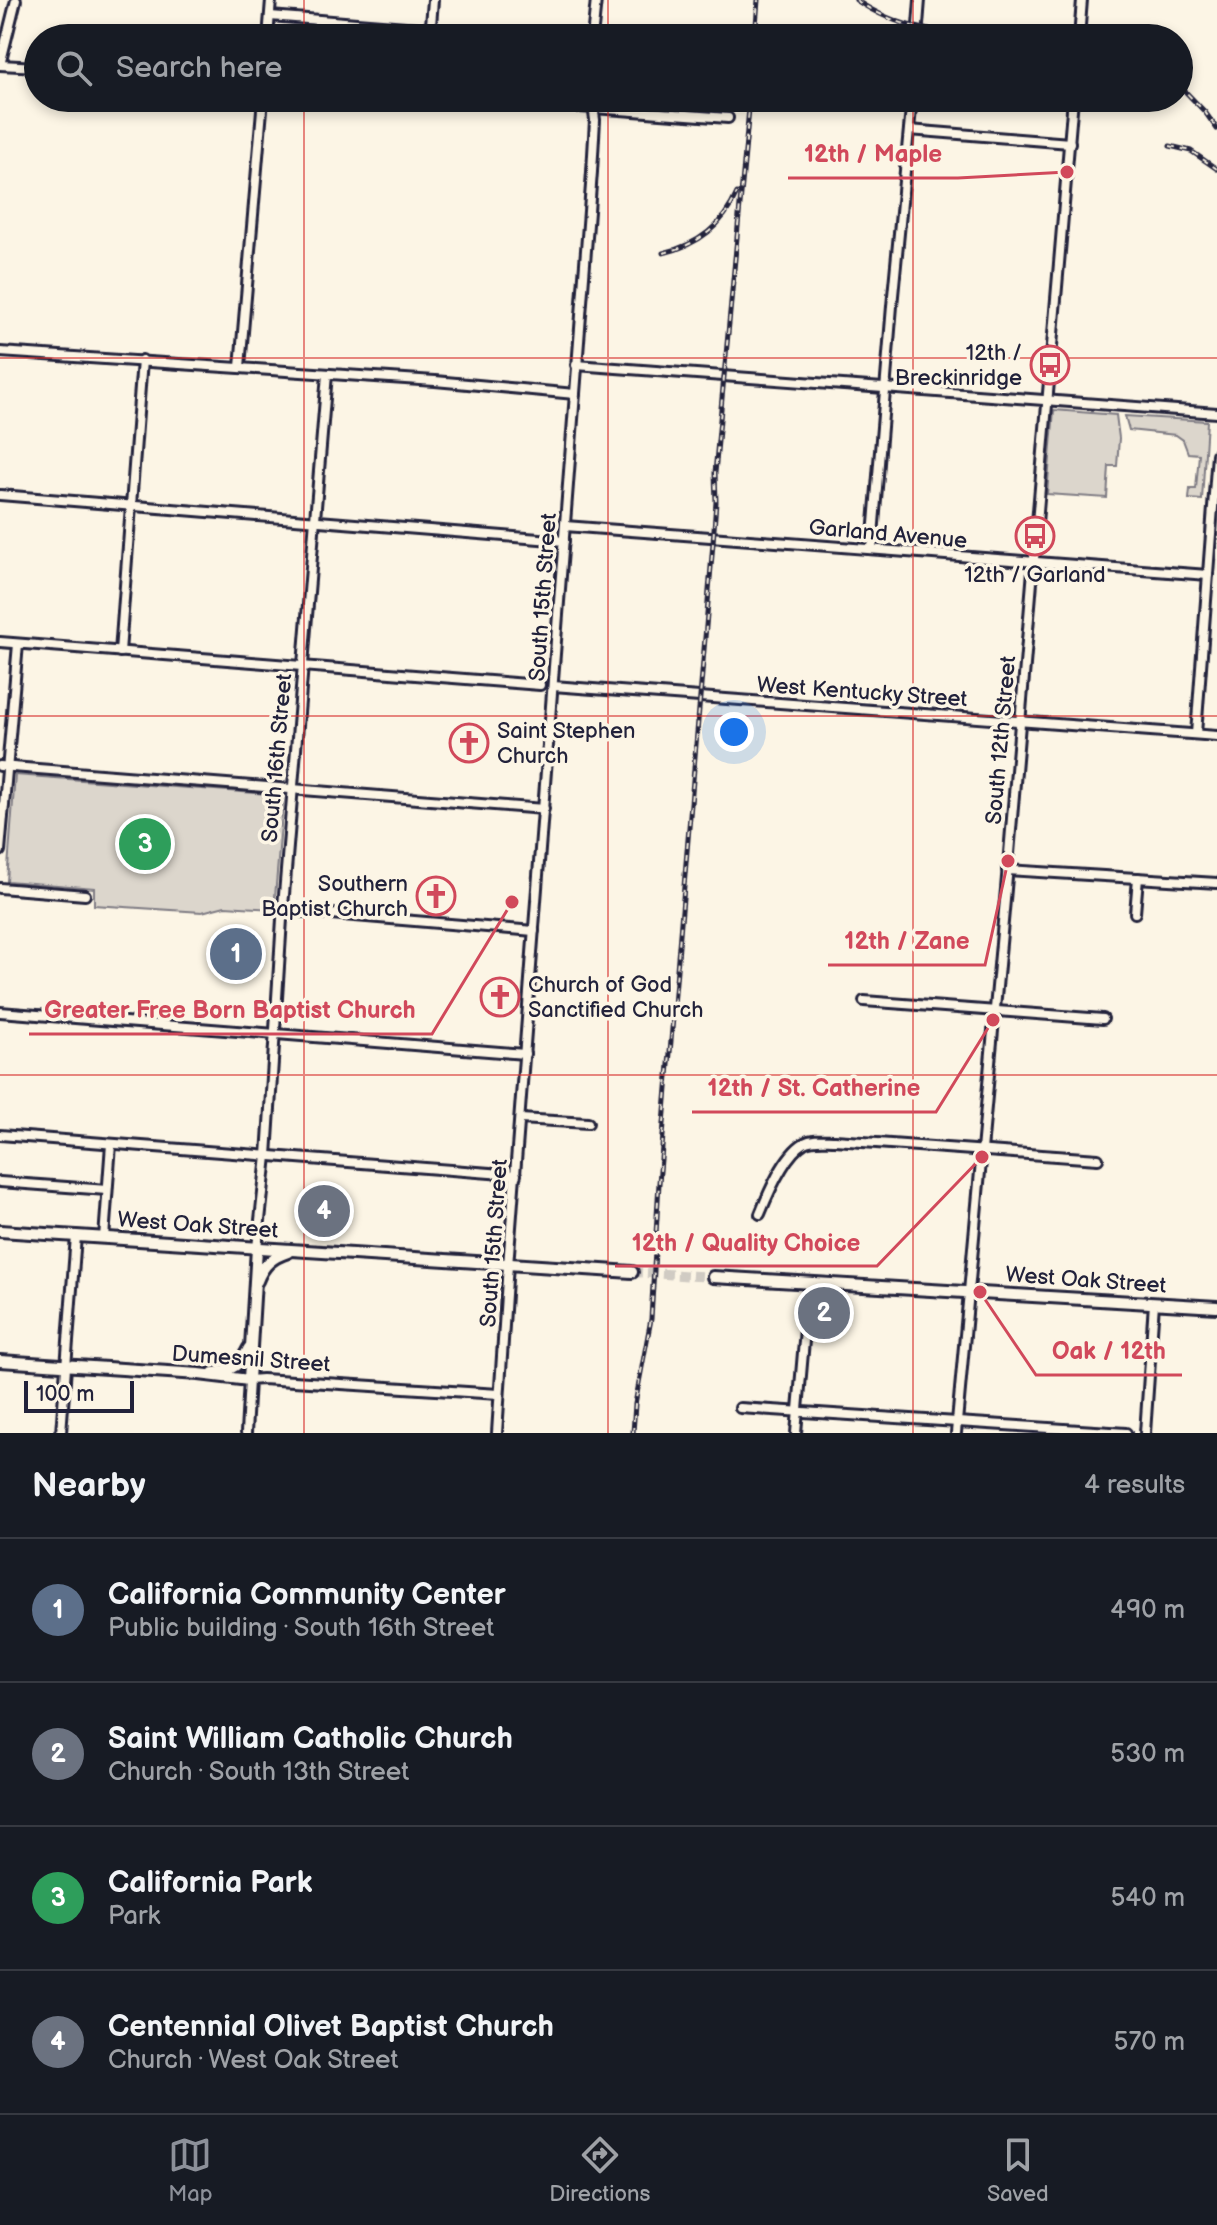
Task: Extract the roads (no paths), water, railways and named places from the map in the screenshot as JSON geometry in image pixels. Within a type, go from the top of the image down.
[{"type":"main road","name":"West Oak Street","points":[[0,1231],[632,1272]]},
{"type":"main road","name":"South 16th Street","points":[[249,1380],[257,1248]]},
{"type":"main road","points":[[256,1285],[261,1269],[271,1259],[293,1250]]},
{"type":"main road","name":"West Oak Street","points":[[713,1277],[1217,1307]]},
{"type":"main road","points":[[199,1374],[232,1369],[243,1360],[253,1340]]},
{"type":"main road","name":"Dumesnil Street","points":[[0,1361],[249,1380]]},
{"type":"street","points":[[16,0],[0,65],[24,66]]},
{"type":"street","points":[[269,24],[271,0]]},
{"type":"street","points":[[432,24],[433,0]]},
{"type":"street","points":[[593,24],[596,0]]},
{"type":"street","points":[[918,24],[920,0]]},
{"type":"street","points":[[1080,24],[1082,0]]},
{"type":"street","points":[[270,16],[346,24]]},
{"type":"street","points":[[240,367],[262,112]]},
{"type":"street","name":"South 15th Street","points":[[497,1433],[594,112]]},
{"type":"street","points":[[674,112],[728,118]]},
{"type":"street","points":[[872,548],[911,112]]},
{"type":"street","name":"South 12th Street","points":[[956,1433],[1072,112]]},
{"type":"street","points":[[909,130],[1070,143]]},
{"type":"street","points":[[0,352],[240,367],[575,394]]},
{"type":"street","points":[[120,652],[142,360]]},
{"type":"street","points":[[576,365],[1217,413]]},
{"type":"street","name":"South 16th Street","points":[[257,1248],[267,1156],[283,910],[327,374]]},
{"type":"street","points":[[1196,734],[1217,454]]},
{"type":"street","points":[[0,495],[564,541]]},
{"type":"street","name":"Garland Avenue","points":[[565,526],[1208,575]]},
{"type":"street","points":[[0,642],[540,685]]},
{"type":"street","points":[[0,851],[3,766],[18,644]]},
{"type":"street","name":"West Kentucky Street","points":[[553,686],[1217,736]]},
{"type":"street","points":[[3,766],[544,809]]},
{"type":"street","points":[[1007,870],[1217,883]]},
{"type":"street","points":[[1135,913],[1138,878]]},
{"type":"street","points":[[0,888],[85,895]]},
{"type":"street","points":[[283,910],[534,931]]},
{"type":"street","points":[[864,1001],[1103,1019]]},
{"type":"street","points":[[0,1012],[525,1054]]},
{"type":"street","points":[[520,1119],[588,1123]]},
{"type":"street","points":[[0,1135],[516,1175]]},
{"type":"street","points":[[760,1214],[788,1160],[803,1143],[812,1140],[1098,1159]]},
{"type":"street","points":[[104,1238],[111,1144]]},
{"type":"street","points":[[0,1182],[107,1190]]},
{"type":"street","points":[[61,1433],[76,1236]]},
{"type":"street","points":[[796,1433],[809,1283]]},
{"type":"street","points":[[1145,1433],[1154,1303]]},
{"type":"street","name":"South 16th Street","points":[[246,1433],[249,1380]]},
{"type":"street","name":"Dumesnil Street","points":[[249,1380],[499,1394]]},
{"type":"street","points":[[740,1408],[1126,1433]]},
{"type":"tunnel","points":[[632,1272],[713,1277]]},
{"type":"railway","points":[[756,24],[758,0]]},
{"type":"railway","points":[[856,0],[907,24]]},
{"type":"railway","points":[[1193,100],[1217,129]]},
{"type":"railway","points":[[633,1433],[635,1404],[651,1319],[659,1183],[713,543],[715,473],[749,112]]},
{"type":"railway","points":[[1170,146],[1191,151],[1217,169]]},
{"type":"railway","points":[[663,253],[687,245],[708,232],[724,215],[737,193]]},
{"type":"place","name":"12th / Maple","points":[[1067,172]]},
{"type":"place","name":"12th / Breckinridge","points":[[1050,365]]},
{"type":"place","name":"12th / Garland","points":[[1035,536]]},
{"type":"place","name":"Saint Stephen Church","points":[[469,743]]},
{"type":"place","name":"California Park","points":[[145,844]]},
{"type":"place","name":"12th / Zane","points":[[1008,861]]},
{"type":"place","name":"Southern Baptist Church","points":[[436,896]]},
{"type":"place","name":"Greater Free Born Baptist Church","points":[[512,902]]},
{"type":"place","name":"California Community Center","points":[[236,954]]},
{"type":"place","name":"Church of God Sanctified Church","points":[[500,997]]},
{"type":"place","name":"12th / St. Catherine","points":[[993,1020]]},
{"type":"place","name":"12th / Quality Choice","points":[[982,1157]]},
{"type":"place","name":"Centennial Olivet Baptist Church","points":[[324,1211]]},
{"type":"place","name":"Oak / 12th","points":[[980,1292]]},
{"type":"place","name":"Saint William Catholic Church","points":[[824,1313]]}]
